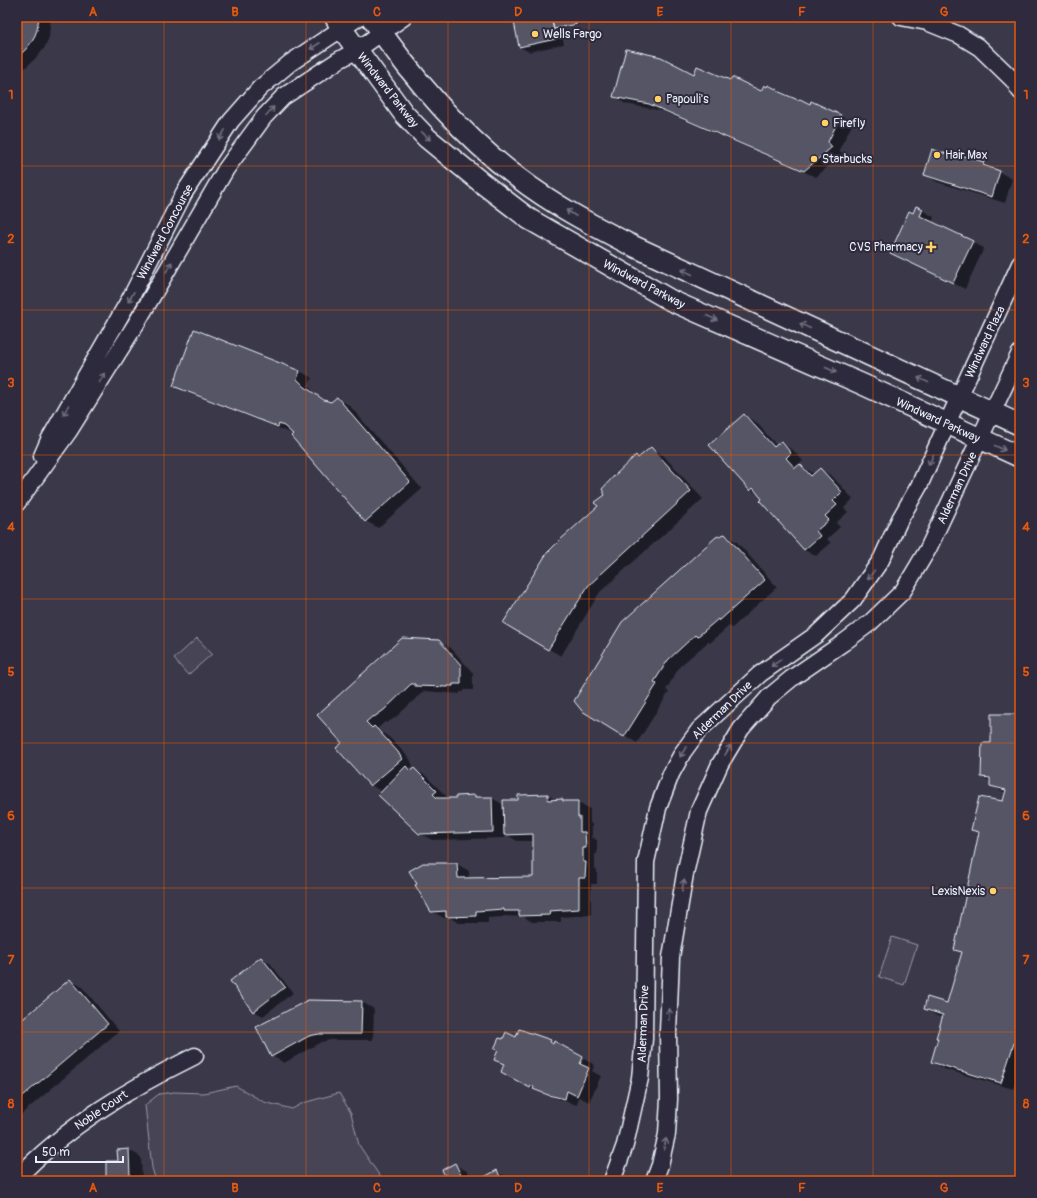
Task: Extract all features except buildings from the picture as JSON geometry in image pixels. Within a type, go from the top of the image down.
[{"type":"main road","points":[[371,17],[423,87],[469,135],[517,177],[580,219],[629,244],[1020,425]]},
{"type":"main road","name":"Windward Parkway","points":[[339,23],[404,114],[427,138],[529,219],[672,300],[864,385],[1020,458]]},
{"type":"street","name":"Windward Concourse","points":[[21,497],[49,440],[131,297],[184,193],[231,121],[260,88],[339,23],[359,17]]},
{"type":"street","points":[[357,50],[404,17]]},
{"type":"street","points":[[901,17],[927,22],[959,35],[969,41],[980,48],[1013,80],[1020,91]]},
{"type":"street","name":"Windward Concourse","points":[[21,497],[69,431],[136,324],[226,169],[264,117],[283,97],[357,50]]},
{"type":"street","name":"Windward Plaza","points":[[959,397],[1020,264]]},
{"type":"street","points":[[980,439],[1020,354]]},
{"type":"street","name":"Alderman Drive","points":[[612,1181],[625,1145],[640,1078],[644,1039],[646,862],[658,808],[671,774],[683,752],[699,730],[760,674],[817,634],[853,600],[881,560],[900,519],[919,486],[959,397]]},
{"type":"street","name":"Alderman Drive","points":[[654,1181],[660,1165],[667,1134],[669,1099],[668,1032],[671,957],[685,874],[698,812],[720,764],[741,729],[769,697],[792,678],[871,622],[903,591],[928,549],[980,439]]},
{"type":"street","name":"Noble Court","points":[[17,1178],[52,1146],[120,1096],[151,1078],[195,1056]]},
{"type":"shaded area","points":[[17,17],[1020,17],[1020,1181],[17,1181]]},
{"type":"shaded area","points":[[197,638],[212,654],[188,675],[174,659]]},
{"type":"shaded area","points":[[892,937],[917,945],[904,985],[879,977]]},
{"type":"shaded area","points":[[236,1086],[264,1102],[292,1109],[303,1103],[339,1093],[351,1113],[359,1145],[383,1181],[156,1181],[152,1168],[145,1105],[159,1094],[174,1092],[204,1093]]},
{"type":"place","name":"Wells Fargo","points":[[535,34]]},
{"type":"place","name":"Papouli's","points":[[658,99]]},
{"type":"place","name":"Firefly","points":[[825,123]]},
{"type":"place","name":"Hair Max","points":[[937,155]]},
{"type":"place","name":"Starbucks","points":[[814,159]]},
{"type":"place","name":"CVS Pharmacy","points":[[931,247]]},
{"type":"place","name":"LexisNexis","points":[[993,891]]}]
